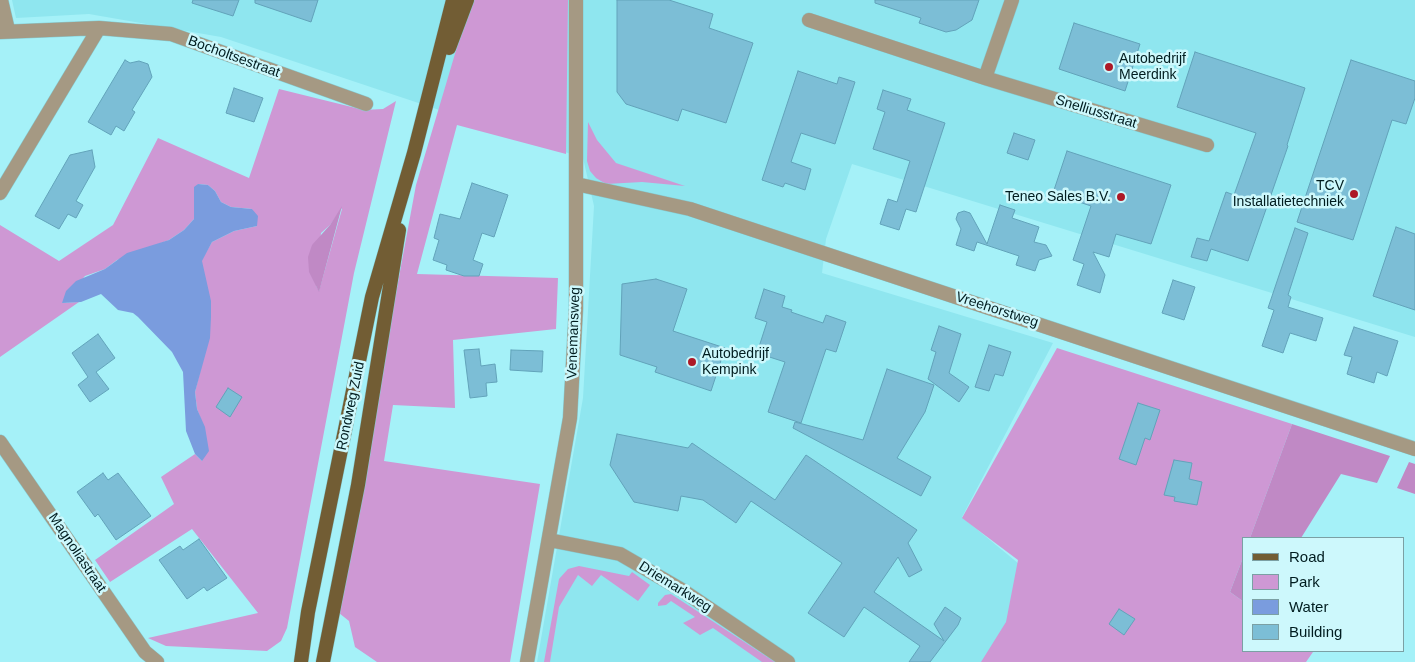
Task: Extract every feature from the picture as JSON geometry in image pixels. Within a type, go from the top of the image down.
[{"type":"main road","name":"Rondweg Zuid","points":[[301,662],[308,612],[372,297],[414,154],[453,0]]},
{"type":"main road","name":"Rondweg Zuid","points":[[426,107],[467,0]]},
{"type":"main road","name":"Rondweg Zuid","points":[[323,662],[358,485],[400,224],[414,154]]},
{"type":"street","points":[[1,0],[4,31]]},
{"type":"street","name":"Venemansweg","points":[[527,662],[570,418],[576,308],[576,0]]},
{"type":"street","points":[[985,78],[1012,0]]},
{"type":"street","name":"Snelliusstraat","points":[[808,20],[985,78],[1207,145]]},
{"type":"street","points":[[0,193],[99,28]]},
{"type":"street","name":"Bocholtsestraat","points":[[4,31],[99,28],[171,34],[366,104]]},
{"type":"street","name":"Vreehorstweg","points":[[576,184],[690,209],[1415,449]]},
{"type":"street","name":"Magnoliastraat","points":[[2,450],[145,652],[157,662]]},
{"type":"street","name":"Driemarkweg","points":[[549,540],[620,554],[682,590],[788,662]]},
{"type":"shaded area","points":[[12,0],[1415,0],[1415,337],[852,164],[826,239],[822,273],[1053,343],[962,517],[1047,587],[1010,662],[537,662],[583,398],[594,206],[583,158],[221,37],[89,14],[16,18]]},
{"type":"shaded area","points":[[342,206],[319,292],[309,272],[308,257],[312,245],[330,225]]},
{"type":"shaded area","points":[[1292,424],[1390,456],[1377,483],[1341,474],[1302,537],[1250,537]]},
{"type":"shaded area","points":[[1409,462],[1415,464],[1415,494],[1397,488]]},
{"type":"shaded area","points":[[1242,560],[1242,601],[1230,592]]},
{"type":"green space","points":[[471,0],[568,0],[566,154],[457,125],[417,274],[558,278],[556,329],[453,340],[455,408],[393,405],[384,461],[540,484],[510,662],[377,662],[355,647],[349,621],[339,613],[350,541],[416,185]]},
{"type":"green space","points":[[279,89],[364,110],[383,109],[396,101],[354,273],[287,628],[281,641],[267,651],[166,646],[148,638],[258,613],[192,529],[110,582],[95,560],[174,504],[161,477],[195,454],[202,461],[203,425],[197,409],[195,392],[201,368],[204,276],[201,261],[212,242],[234,231],[257,226],[252,209],[231,207],[221,202],[215,191],[208,185],[198,184],[194,196],[194,219],[184,230],[169,240],[117,260],[105,269],[85,276],[62,303],[79,302],[0,357],[0,225],[59,261],[113,225],[158,138],[249,178]],"holes":[[[342,208],[319,291],[316,286],[321,233],[330,225]]]},
{"type":"green space","points":[[588,122],[597,140],[616,163],[685,186],[642,182],[606,184],[596,178],[590,171],[587,161]]},
{"type":"green space","points":[[1057,348],[1292,424],[1250,537],[1242,537],[1242,560],[1230,592],[1242,601],[1242,652],[1313,652],[1306,662],[981,662],[1006,622],[1018,560],[962,518]]},
{"type":"green space","points":[[579,566],[629,576],[632,572],[650,585],[638,601],[601,575],[592,586],[578,575],[559,607],[550,662],[544,662],[559,579],[568,569]]},
{"type":"green space","points":[[671,594],[775,662],[762,662],[713,628],[700,635],[683,623],[695,617],[671,601],[666,605],[658,606],[658,603],[665,595]]},
{"type":"water","points":[[198,184],[208,185],[215,191],[221,202],[231,207],[252,209],[258,216],[257,226],[234,231],[212,242],[202,261],[211,301],[211,317],[210,338],[195,392],[197,409],[205,427],[209,451],[202,461],[195,454],[186,431],[183,372],[172,352],[138,317],[133,313],[118,310],[101,294],[81,302],[62,303],[66,291],[76,281],[105,269],[127,253],[169,240],[184,230],[194,219],[194,187]]},
{"type":"building","points":[[193,0],[239,0],[233,16],[192,3]]},
{"type":"building","points":[[255,0],[318,0],[311,22],[255,3]]},
{"type":"building","points":[[617,0],[669,0],[713,14],[709,28],[753,43],[726,123],[682,109],[678,121],[626,104],[617,92]]},
{"type":"building","points":[[875,0],[979,0],[972,20],[956,30],[946,32],[919,23],[921,18],[875,3]]},
{"type":"building","points":[[1074,23],[1140,44],[1125,91],[1059,69]]},
{"type":"building","points":[[1195,52],[1305,88],[1288,146],[1248,261],[1211,249],[1207,261],[1191,257],[1197,238],[1209,241],[1226,192],[1234,195],[1256,133],[1177,107]]},
{"type":"building","points":[[125,60],[130,63],[139,61],[148,64],[152,77],[132,110],[135,112],[124,131],[116,126],[111,135],[88,122]]},
{"type":"building","points":[[1351,60],[1415,81],[1415,98],[1406,124],[1392,120],[1353,240],[1297,222]]},
{"type":"building","points":[[798,71],[837,84],[839,77],[855,82],[835,144],[801,133],[791,162],[811,169],[805,190],[785,183],[783,187],[762,180]]},
{"type":"building","points":[[234,88],[263,98],[254,122],[226,113]]},
{"type":"building","points":[[883,90],[911,99],[907,110],[945,123],[916,212],[906,209],[899,230],[880,224],[888,199],[897,202],[910,161],[873,149],[885,112],[877,109]]},
{"type":"building","points":[[1014,133],[1035,140],[1028,160],[1007,153]]},
{"type":"building","points":[[92,150],[95,167],[76,201],[83,205],[76,218],[68,214],[59,229],[35,216],[70,155]]},
{"type":"building","points":[[1067,151],[1171,185],[1151,244],[1116,234],[1109,257],[1093,252],[1105,275],[1100,293],[1077,285],[1084,264],[1073,260],[1091,206],[1053,193]]},
{"type":"building","points":[[472,183],[508,195],[494,237],[482,233],[473,260],[483,264],[479,276],[464,276],[446,270],[447,265],[433,260],[439,240],[434,238],[440,214],[460,219]]},
{"type":"building","points":[[1000,205],[1015,210],[1012,218],[1039,227],[1034,242],[1046,245],[1052,256],[1039,260],[1035,271],[1016,265],[1019,256],[977,242],[974,251],[956,245],[961,229],[956,219],[958,213],[964,211],[970,213],[987,244]]},
{"type":"building","points":[[1396,227],[1415,234],[1415,310],[1373,296]]},
{"type":"building","points":[[1295,228],[1308,233],[1288,295],[1291,297],[1288,307],[1323,318],[1316,341],[1290,333],[1283,353],[1262,346],[1274,310],[1268,308]]},
{"type":"building","points":[[656,279],[687,289],[673,331],[725,348],[711,391],[655,372],[657,367],[620,355],[622,284]]},
{"type":"building","points":[[1173,280],[1195,287],[1184,320],[1162,313]]},
{"type":"building","points":[[764,289],[785,296],[782,307],[792,310],[791,312],[823,323],[826,315],[846,322],[836,352],[826,349],[801,423],[768,412],[785,362],[757,353],[767,322],[755,318]]},
{"type":"building","points":[[939,326],[961,334],[949,373],[969,387],[959,402],[928,379],[936,352],[931,350]]},
{"type":"building","points":[[1354,327],[1398,341],[1387,376],[1377,372],[1374,383],[1347,374],[1352,357],[1344,355]]},
{"type":"building","points":[[98,334],[115,358],[96,372],[109,389],[90,402],[78,385],[88,377],[72,353]]},
{"type":"building","points":[[989,345],[1011,352],[1003,376],[995,374],[989,391],[975,387]]},
{"type":"building","points":[[479,349],[481,366],[495,364],[497,382],[486,383],[487,396],[470,398],[464,350]]},
{"type":"building","points":[[511,350],[543,351],[542,372],[510,370]]},
{"type":"building","points":[[887,369],[934,385],[925,412],[897,458],[931,477],[921,496],[793,428],[795,422],[863,440]]},
{"type":"building","points":[[228,388],[242,397],[230,417],[216,407]]},
{"type":"building","points":[[1138,403],[1160,410],[1150,440],[1145,438],[1136,465],[1119,459]]},
{"type":"building","points":[[617,434],[688,448],[692,443],[775,500],[806,455],[917,530],[908,543],[922,570],[909,577],[898,557],[874,592],[944,641],[934,624],[945,607],[961,618],[958,625],[930,662],[909,662],[920,646],[864,607],[844,637],[808,613],[842,563],[751,501],[736,523],[703,500],[681,496],[678,511],[634,502],[610,465]]},
{"type":"building","points":[[1174,460],[1192,463],[1189,479],[1202,482],[1197,505],[1174,501],[1175,497],[1164,495]]},
{"type":"building","points":[[103,473],[108,480],[118,473],[151,516],[116,540],[98,514],[95,517],[77,492]]},
{"type":"building","points":[[199,539],[227,578],[207,591],[204,587],[187,599],[159,560],[180,546],[183,550]]},
{"type":"building","points":[[1119,609],[1135,619],[1124,635],[1109,624]]},
{"type":"place","name":"Autobedrijf Meerdink","points":[[1109,67]]},
{"type":"place","name":"TCV Installatietechniek","points":[[1354,194]]},
{"type":"place","name":"Teneo Sales B.V.","points":[[1121,197]]},
{"type":"place","name":"Autobedrijf Kempink","points":[[692,362]]}]
